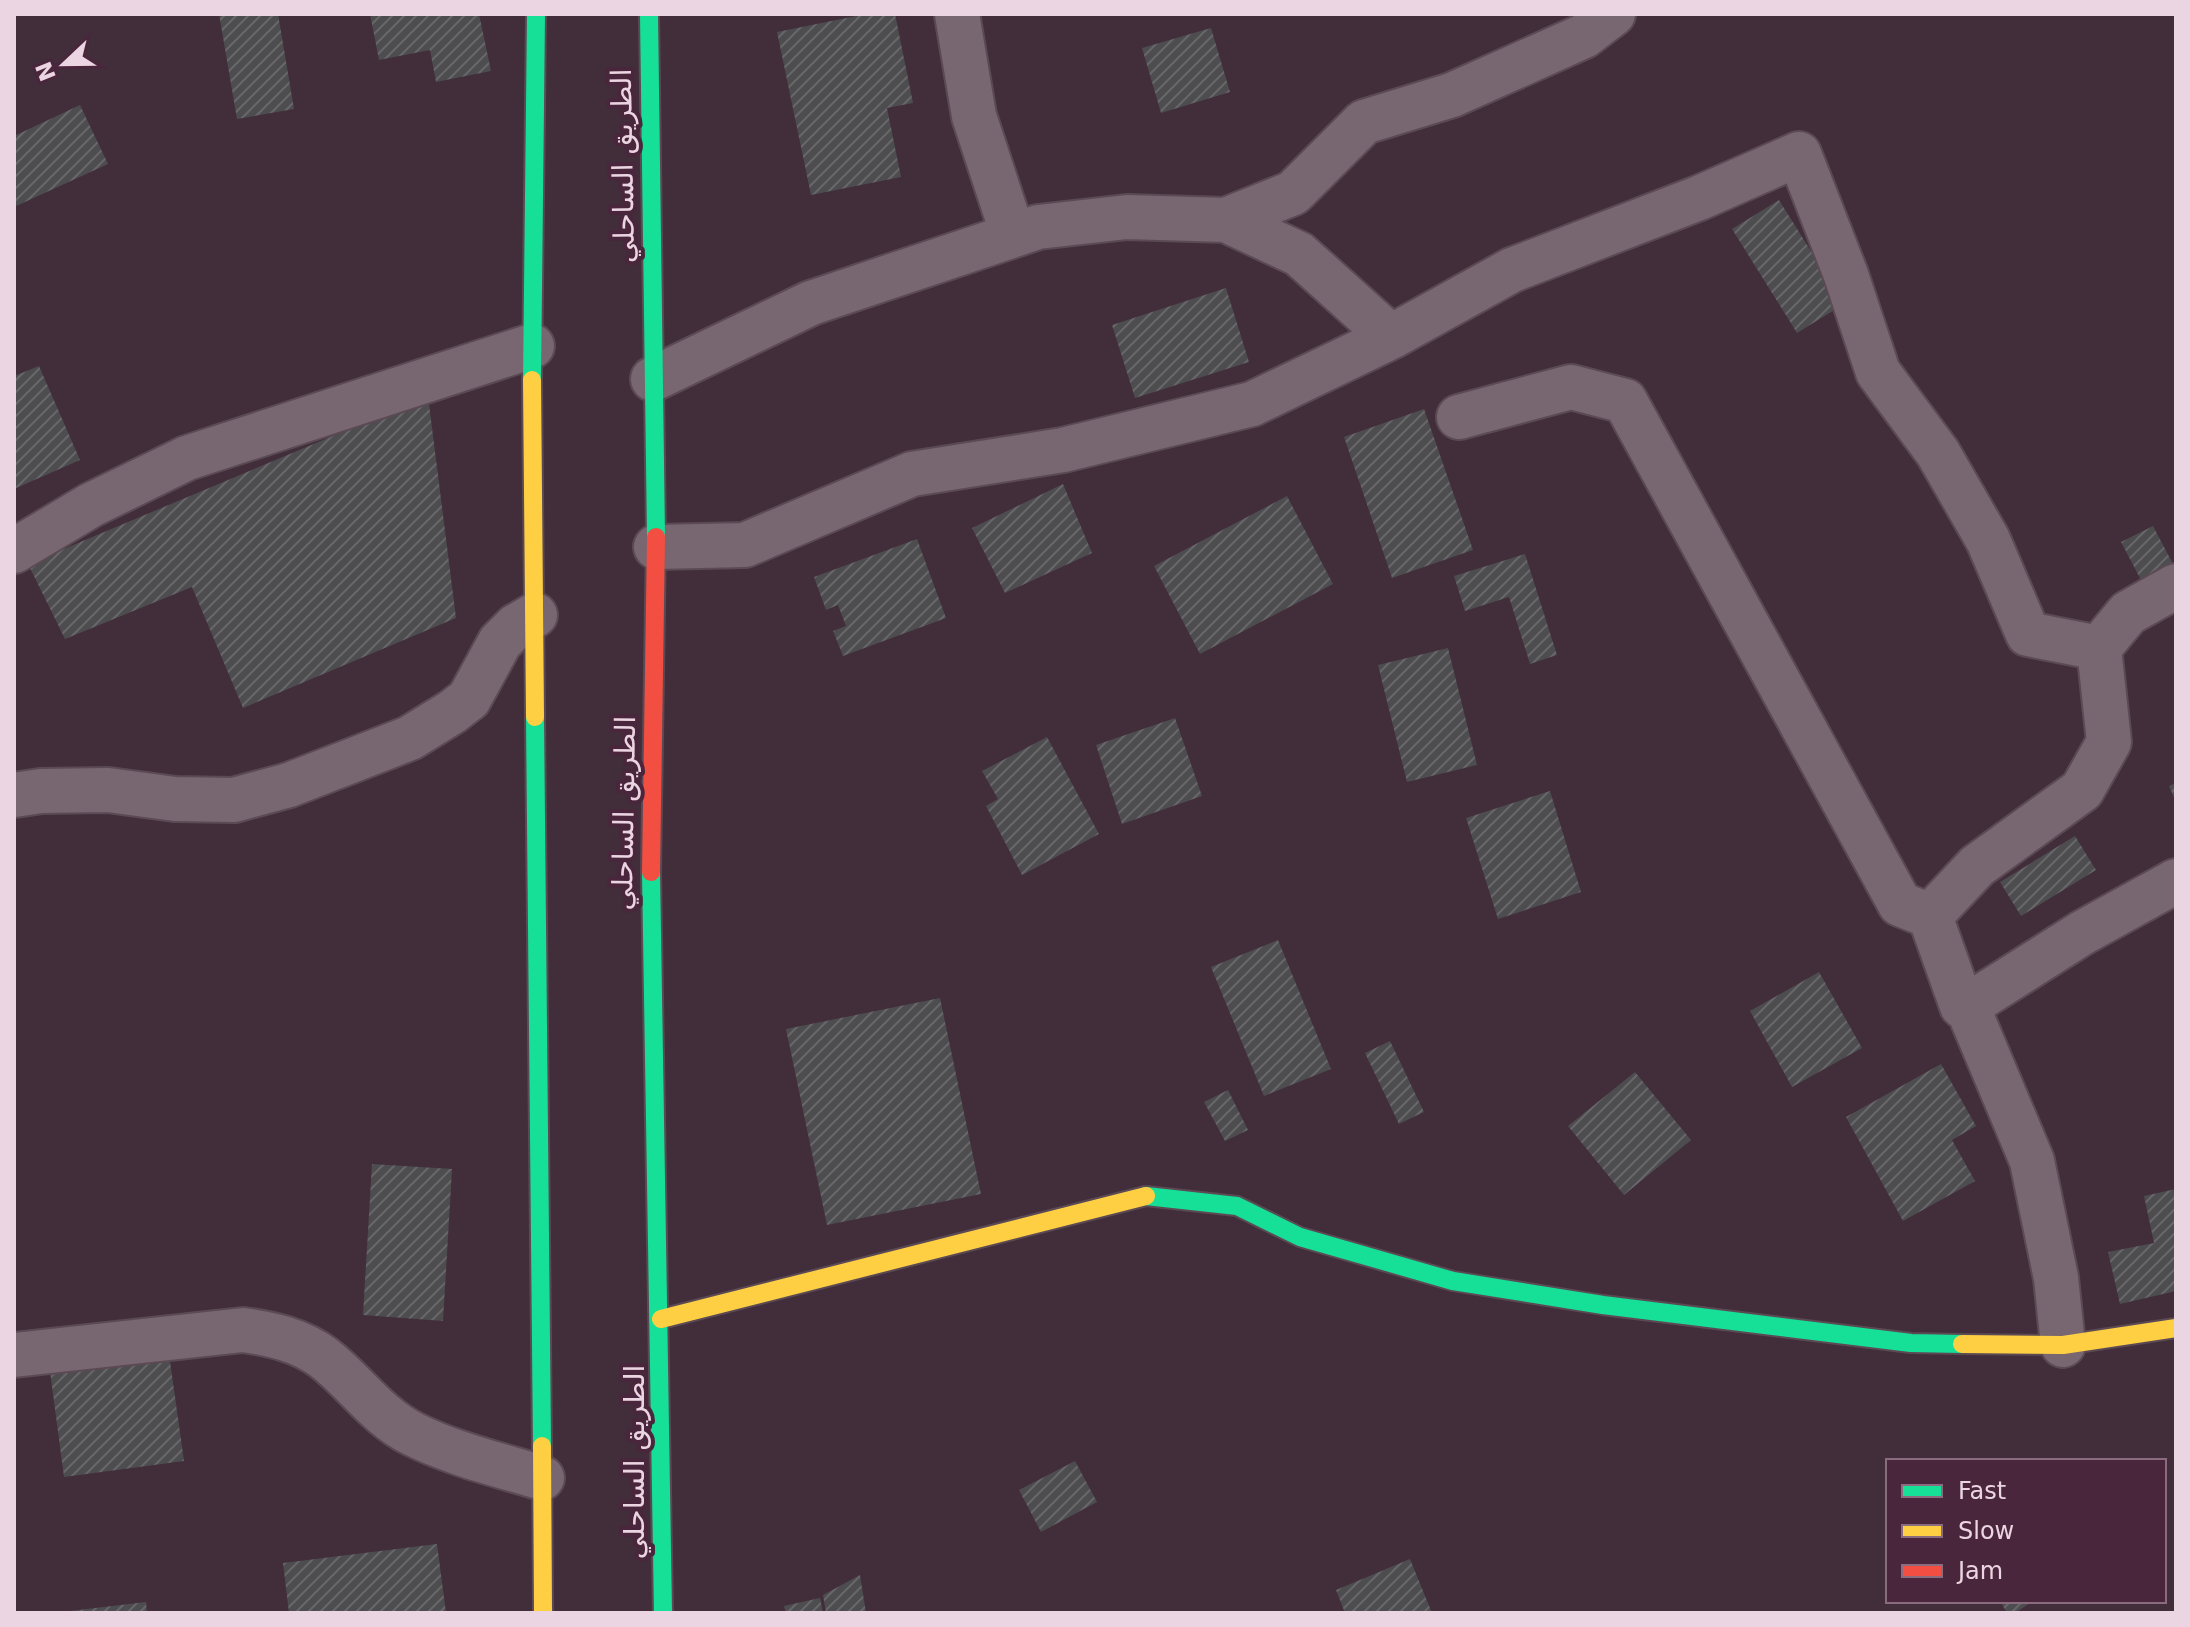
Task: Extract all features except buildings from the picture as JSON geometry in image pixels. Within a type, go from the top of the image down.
[{"type":"main road","points":[[536,14],[532,346],[543,1613]]},
{"type":"main road","name":"الطريق الساحلي","points":[[649,14],[656,547],[650,931],[661,1319],[663,1613]]},
{"type":"main road","points":[[661,1319],[1148,1195],[1237,1206],[1300,1237],[1453,1281],[1603,1305],[1911,1343],[2063,1345],[2176,1328]]},
{"type":"street","points":[[957,14],[974,116],[1013,235]]},
{"type":"street","points":[[1226,220],[1293,193],[1364,122],[1452,95],[1584,36],[1613,14]]},
{"type":"street","points":[[656,547],[745,545],[912,474],[1063,450],[1252,404],[1391,337],[1512,270],[1699,198],[1799,154],[1846,275],[1878,372],[1938,453],[1988,540],[2028,634],[2099,648]]},
{"type":"street","points":[[653,379],[811,303],[1038,227],[1127,217],[1226,220],[1299,254],[1391,337]]},
{"type":"street","points":[[14,551],[91,505],[187,458],[532,346]]},
{"type":"street","points":[[1459,417],[1571,387],[1625,401],[1900,904],[1930,916],[1962,1006],[1967,1006],[2082,933],[2176,881]]},
{"type":"street","points":[[1930,916],[1977,866],[2082,790],[2109,742],[2099,648],[2128,613],[2176,586]]},
{"type":"street","points":[[14,795],[41,791],[108,790],[175,799],[234,800],[289,785],[410,738],[452,712],[469,699],[500,642],[516,626],[535,615]]},
{"type":"street","points":[[1967,1006],[2032,1161],[2056,1278],[2063,1345]]},
{"type":"street","points":[[14,1355],[243,1330],[272,1334],[299,1344],[324,1359],[365,1401],[414,1434],[542,1478]]},
{"type":"traffic: fast","points":[[532,380],[536,14]]},
{"type":"traffic: fast","points":[[649,14],[656,537]]},
{"type":"traffic: fast","points":[[535,717],[542,1446]]},
{"type":"traffic: fast","points":[[651,872],[663,1613]]},
{"type":"traffic: fast","points":[[1146,1196],[1237,1206],[1300,1237],[1453,1281],[1603,1305],[1911,1343],[1962,1344]]},
{"type":"traffic: slow","points":[[532,380],[535,717]]},
{"type":"traffic: slow","points":[[661,1319],[1146,1196]]},
{"type":"traffic: slow","points":[[1962,1344],[2063,1345],[2176,1328]]},
{"type":"traffic: slow","points":[[542,1446],[543,1613]]},
{"type":"traffic: jam","points":[[651,872],[656,537]]}]
